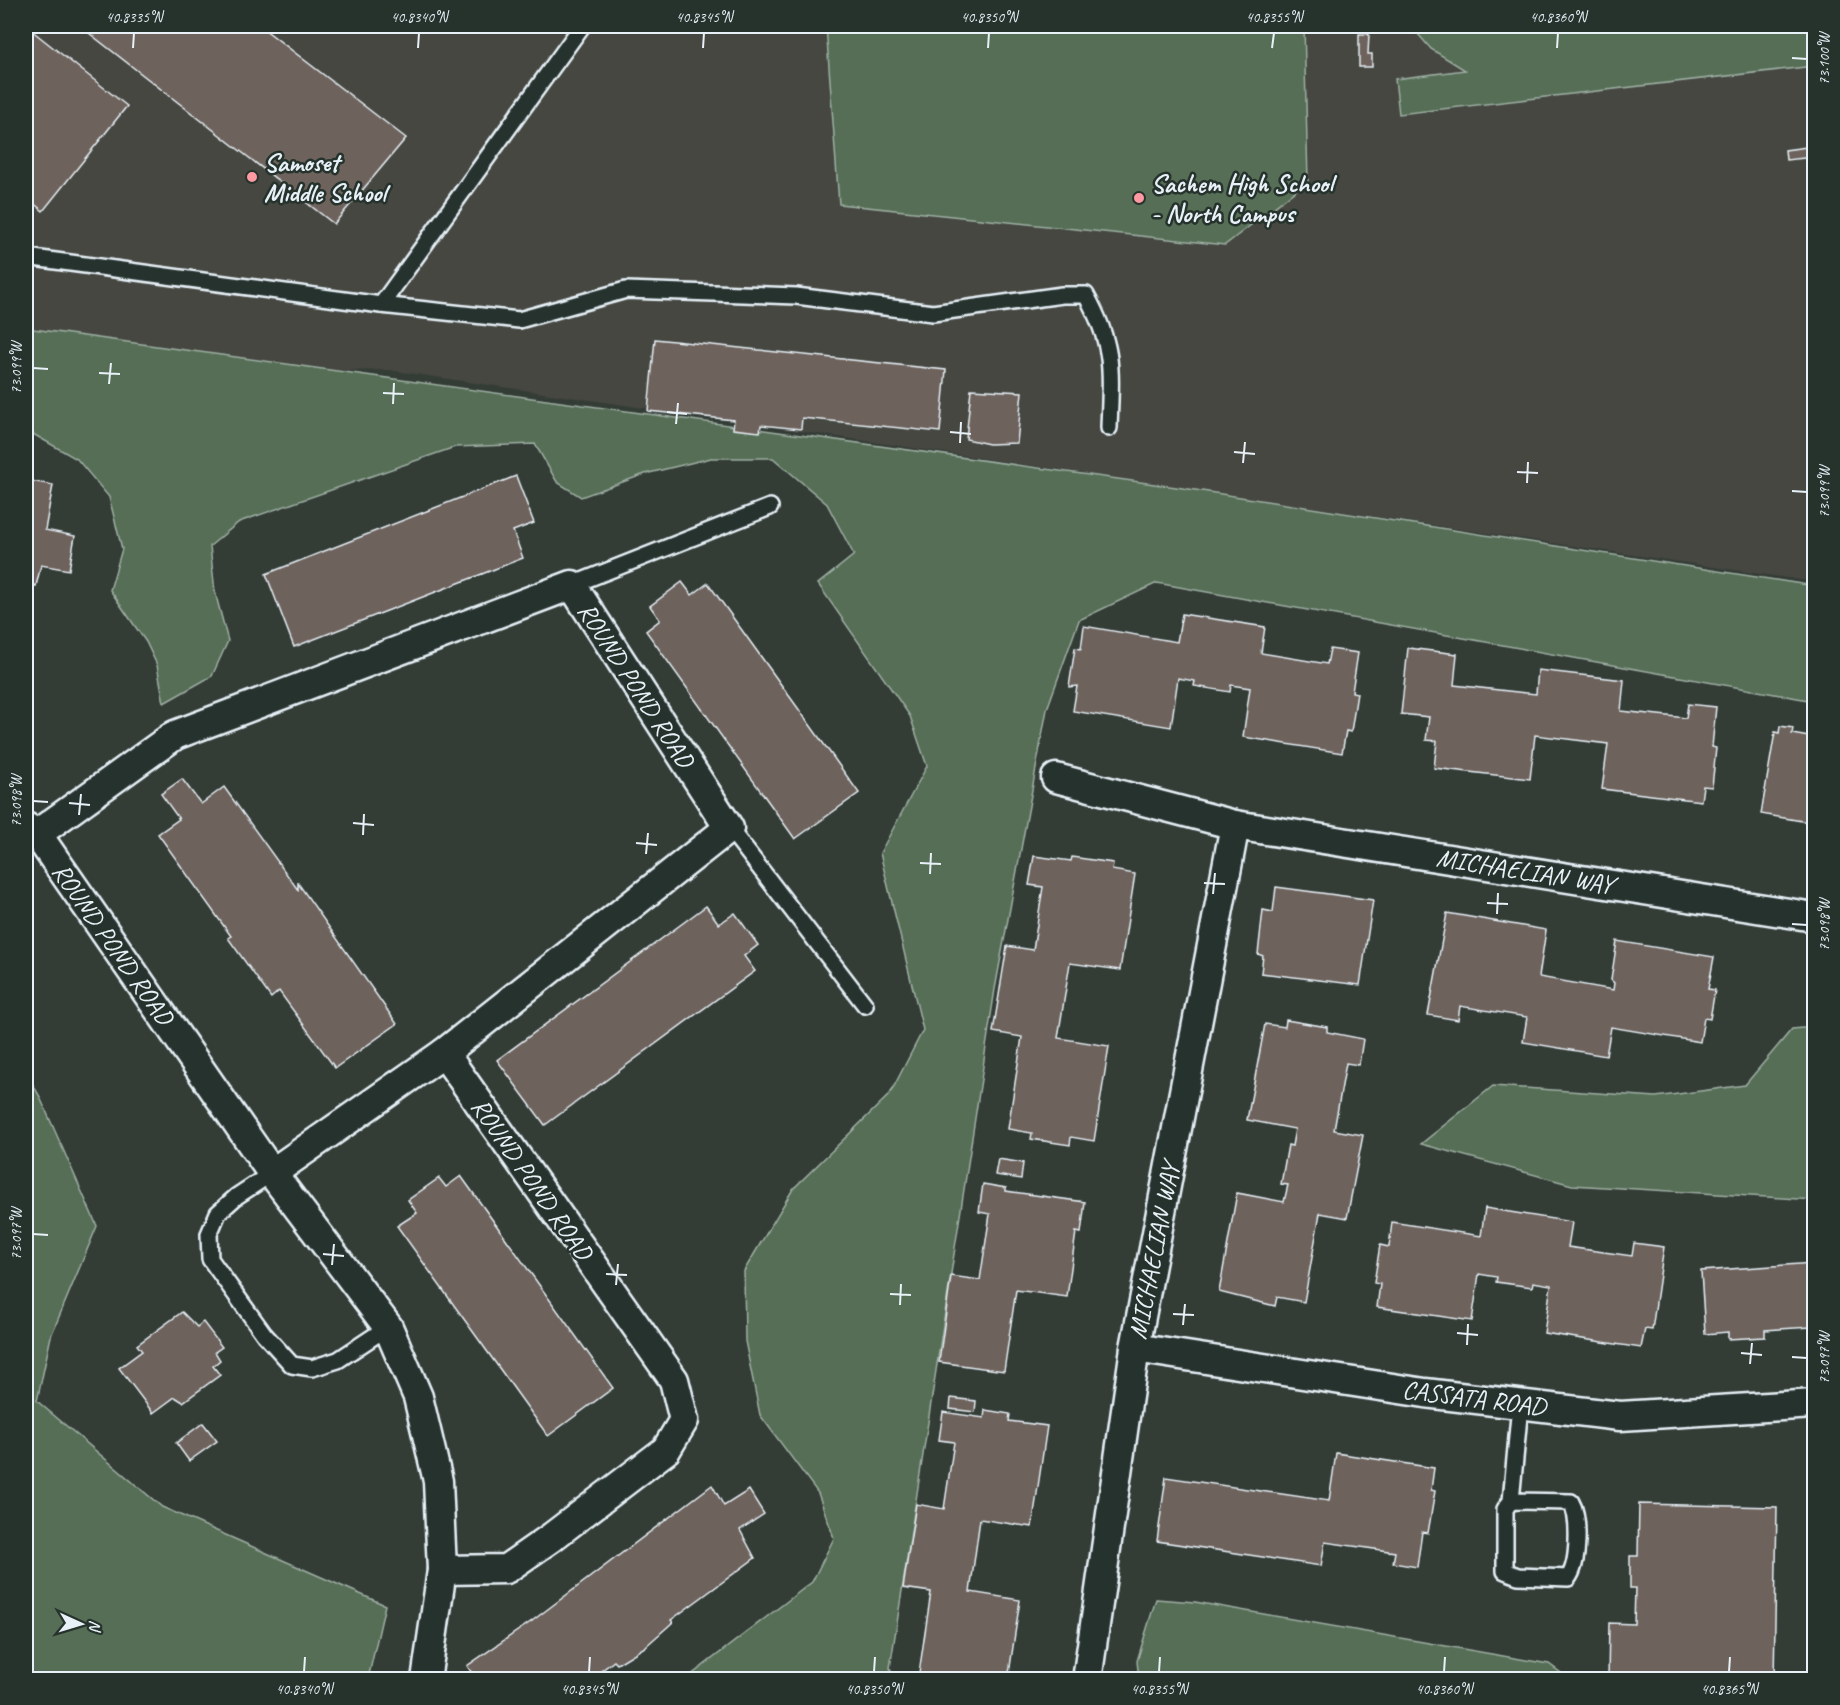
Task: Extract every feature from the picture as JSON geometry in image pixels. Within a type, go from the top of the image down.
[{"type":"street","name":"ROUND POND ROAD","points":[[426,1680],[442,1570],[438,1481],[418,1397],[388,1327],[272,1173],[31,830],[175,735],[572,585],[729,828]]},
{"type":"street","name":"MICHAELIAN WAY","points":[[1056,778],[1235,825],[1815,917]]},
{"type":"street","name":"MICHAELIAN WAY","points":[[1087,1680],[1135,1348],[1235,825]]},
{"type":"street","points":[[272,1173],[444,1053],[729,828]]},
{"type":"street","name":"ROUND POND ROAD","points":[[442,1570],[506,1569],[666,1450],[684,1420],[674,1380],[444,1053]]},
{"type":"street","name":"CASSATA ROAD","points":[[1135,1348],[1520,1405],[1620,1416],[1815,1404]]},
{"type":"lane","points":[[381,305],[582,26]]},
{"type":"lane","points":[[26,257],[381,305],[519,320],[626,290],[796,296],[933,313],[1062,296],[1086,296],[1102,324],[1111,364],[1108,428]]},
{"type":"lane","points":[[572,585],[770,507]]},
{"type":"lane","points":[[729,828],[865,1005]]},
{"type":"lane","points":[[272,1173],[237,1196],[218,1213],[209,1234],[210,1259],[264,1334],[292,1365],[312,1368],[338,1360],[388,1327]]},
{"type":"lane","points":[[1511,1501],[1571,1502],[1577,1512],[1575,1570],[1568,1578],[1518,1576],[1505,1571],[1505,1509],[1511,1501],[1520,1405]]},
{"type":"shaded area","name":"Sachem High School - North Campus","points":[[26,26],[1814,26],[1814,582],[388,370],[337,371],[26,328]]},
{"type":"green space","points":[[826,26],[1304,26],[1308,181],[1225,245],[839,204]]},
{"type":"green space","points":[[1411,26],[1487,26],[1488,29],[1510,26],[1814,26],[1814,66],[1399,114],[1395,79],[1465,70],[1431,49]]},
{"type":"green space","points":[[26,328],[1176,487],[1814,586],[1814,701],[1157,583],[1079,620],[1047,709],[995,989],[890,1668],[894,1679],[686,1679],[812,1582],[834,1538],[818,1493],[760,1415],[745,1341],[744,1271],[793,1189],[890,1094],[923,1030],[880,853],[927,766],[910,716],[818,584],[854,555],[827,504],[773,458],[711,458],[645,474],[581,497],[557,482],[535,444],[455,447],[239,522],[210,546],[215,592],[228,641],[212,676],[164,703],[157,665],[146,642],[110,590],[122,549],[109,497],[77,459],[26,430]]},
{"type":"green space","points":[[1814,1027],[1814,1200],[1572,1185],[1421,1144],[1493,1086],[1656,1097],[1745,1085],[1792,1029]]},
{"type":"green space","points":[[26,1073],[39,1095],[97,1226],[51,1336],[37,1401],[162,1507],[385,1605],[368,1679],[26,1679]]},
{"type":"green space","points":[[1156,1599],[1195,1602],[1549,1664],[1569,1679],[1139,1679],[1137,1661]]},
{"type":"building","points":[[26,26],[127,106],[43,211],[26,197]]},
{"type":"building","points":[[80,26],[260,26],[406,138],[334,224]]},
{"type":"building","points":[[1359,34],[1369,34],[1368,54],[1372,54],[1372,67],[1359,67]]},
{"type":"building","points":[[1814,146],[1814,157],[1786,160],[1785,150]]},
{"type":"building","points":[[655,339],[946,370],[940,432],[802,418],[801,429],[761,425],[760,432],[733,429],[734,420],[648,411]]},
{"type":"building","points":[[971,389],[1022,392],[1017,443],[989,444],[966,439]]},
{"type":"building","points":[[516,476],[534,523],[513,531],[523,558],[294,647],[266,574]]},
{"type":"building","points":[[26,480],[53,485],[45,530],[75,536],[69,570],[41,565],[36,586],[26,584]]},
{"type":"building","points":[[682,582],[692,595],[708,583],[859,793],[795,839],[646,631],[660,620],[650,606]]},
{"type":"building","points":[[1182,614],[1265,627],[1261,653],[1327,664],[1330,649],[1358,653],[1352,692],[1357,693],[1351,732],[1346,731],[1342,753],[1243,737],[1250,688],[1231,685],[1230,692],[1194,686],[1195,681],[1178,678],[1171,727],[1073,711],[1077,686],[1069,687],[1075,648],[1081,649],[1084,626],[1177,642]]},
{"type":"building","points":[[1408,648],[1457,654],[1454,685],[1536,694],[1538,670],[1624,680],[1621,711],[1686,718],[1688,704],[1716,707],[1712,747],[1716,748],[1712,787],[1703,786],[1701,801],[1602,789],[1608,744],[1535,735],[1530,779],[1434,768],[1437,741],[1426,740],[1429,717],[1401,714]]},
{"type":"building","points":[[1780,726],[1793,728],[1792,734],[1814,738],[1814,823],[1761,814],[1775,732],[1779,733]]},
{"type":"building","points":[[182,779],[201,804],[224,787],[298,890],[298,883],[397,1024],[335,1068],[279,991],[271,998],[228,938],[231,936],[158,834],[179,819],[161,794]]},
{"type":"building","points":[[1034,856],[1071,861],[1072,857],[1113,863],[1112,870],[1135,874],[1120,970],[1070,963],[1058,1038],[1109,1046],[1094,1141],[1071,1137],[1070,1145],[1031,1139],[1032,1133],[1008,1129],[1022,1037],[993,1032],[1007,946],[1033,950],[1043,887],[1029,885]]},
{"type":"building","points":[[1276,887],[1373,900],[1360,985],[1261,973],[1263,956],[1258,954],[1263,910],[1273,912]]},
{"type":"building","points":[[706,906],[719,924],[735,913],[758,945],[744,956],[755,971],[545,1125],[497,1060]]},
{"type":"building","points":[[1447,913],[1546,930],[1539,977],[1613,990],[1614,983],[1611,980],[1617,941],[1714,957],[1708,989],[1715,990],[1710,1019],[1704,1018],[1700,1042],[1611,1027],[1606,1056],[1523,1042],[1527,1017],[1460,1006],[1458,1020],[1428,1015]]},
{"type":"building","points":[[1286,1020],[1327,1027],[1327,1032],[1363,1039],[1359,1065],[1346,1063],[1334,1130],[1363,1135],[1347,1218],[1320,1213],[1304,1302],[1277,1297],[1275,1306],[1219,1292],[1237,1193],[1284,1202],[1288,1185],[1281,1184],[1288,1145],[1292,1146],[1295,1129],[1247,1120],[1265,1024],[1285,1027]]},
{"type":"building","points":[[998,1159],[1023,1163],[1021,1179],[995,1175]]},
{"type":"building","points":[[461,1176],[613,1388],[548,1436],[397,1226],[417,1213],[408,1200],[439,1178],[446,1187]]},
{"type":"building","points":[[983,1184],[1006,1188],[1006,1191],[1085,1202],[1081,1233],[1076,1232],[1067,1297],[1016,1290],[1004,1371],[939,1362],[951,1276],[980,1280],[990,1214],[979,1212]]},
{"type":"building","points":[[1485,1208],[1572,1222],[1568,1247],[1632,1256],[1634,1243],[1664,1247],[1652,1330],[1645,1329],[1641,1348],[1544,1333],[1551,1285],[1533,1282],[1532,1287],[1496,1282],[1497,1277],[1479,1274],[1472,1321],[1377,1307],[1380,1284],[1374,1283],[1380,1245],[1389,1247],[1392,1222],[1481,1236]]},
{"type":"building","points":[[1814,1263],[1814,1335],[1812,1335],[1811,1327],[1765,1330],[1765,1337],[1728,1339],[1728,1332],[1705,1334],[1701,1271]]},
{"type":"building","points":[[182,1312],[197,1327],[203,1322],[222,1347],[215,1352],[220,1360],[213,1366],[220,1375],[183,1402],[175,1397],[153,1413],[119,1368],[142,1351],[137,1345]]},
{"type":"building","points":[[951,1398],[976,1401],[975,1412],[950,1409]]},
{"type":"building","points":[[985,1410],[1010,1414],[1009,1421],[1047,1426],[1032,1527],[980,1519],[970,1592],[1020,1600],[1008,1680],[918,1680],[931,1592],[903,1588],[916,1504],[944,1509],[954,1442],[939,1440],[943,1412],[984,1418]]},
{"type":"building","points":[[203,1423],[217,1441],[189,1461],[176,1443]]},
{"type":"building","points":[[1336,1453],[1434,1468],[1431,1490],[1435,1491],[1428,1533],[1422,1532],[1417,1567],[1393,1563],[1395,1552],[1325,1542],[1321,1566],[1157,1541],[1166,1477],[1329,1501]]},
{"type":"building","points":[[712,1485],[724,1506],[749,1490],[764,1514],[740,1530],[755,1558],[671,1620],[673,1622],[645,1647],[617,1664],[614,1661],[589,1680],[477,1680],[467,1666],[532,1621]]},
{"type":"building","points":[[1639,1504],[1777,1507],[1774,1680],[1608,1680],[1609,1623],[1634,1624],[1635,1588],[1630,1588],[1630,1556],[1638,1556]]},
{"type":"place","name":"Samoset Middle School","points":[[252,177]]},
{"type":"place","name":"Sachem High School - North Campus","points":[[1139,198]]}]
